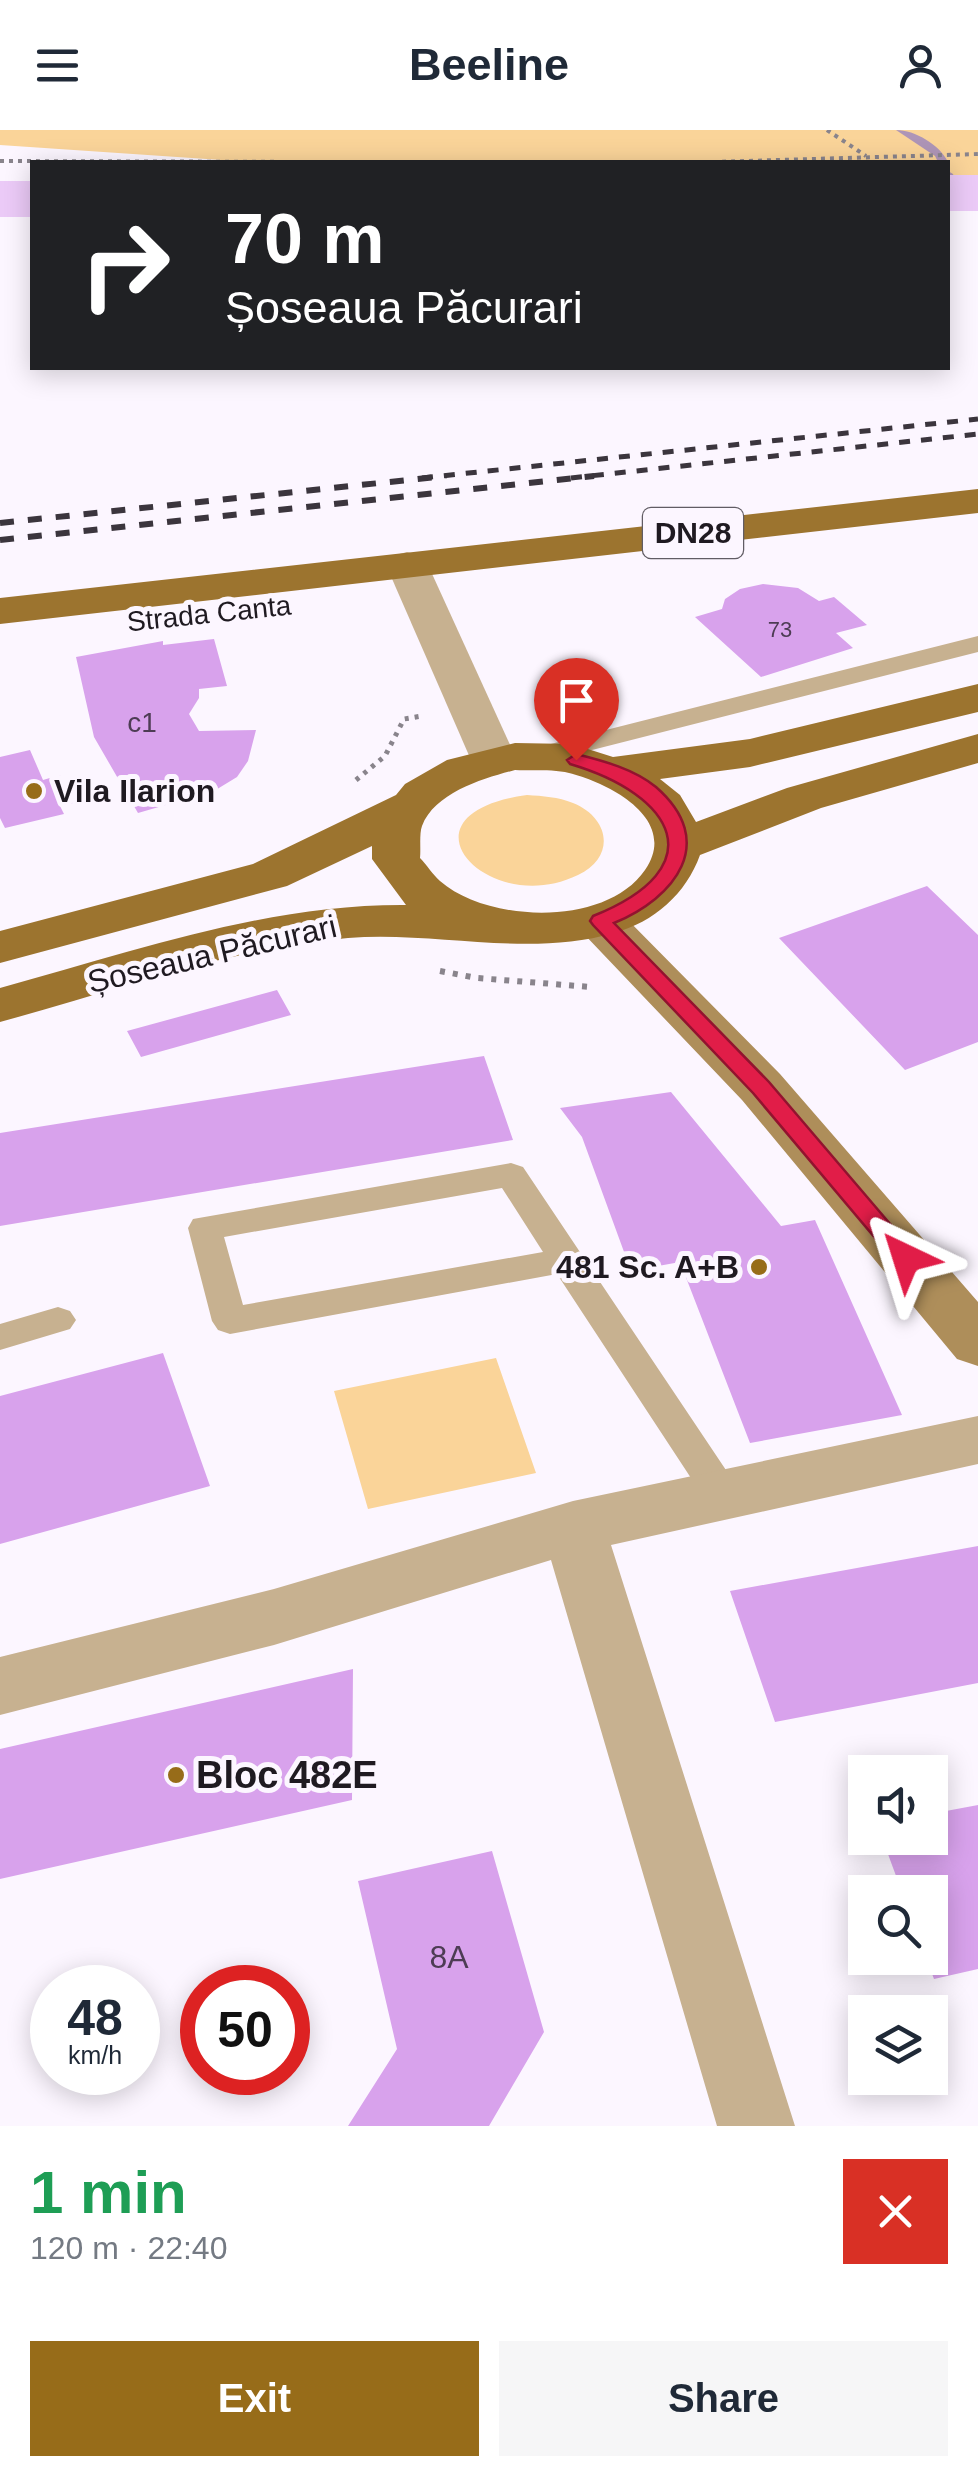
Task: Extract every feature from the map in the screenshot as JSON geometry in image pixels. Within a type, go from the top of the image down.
[{"type":"main road","name":"DN28","points":[[412,578],[978,501]]},
{"type":"main road","name":"DN28","points":[[412,578],[978,536]]},
{"type":"main road","name":"Strada Canta","points":[[0,611],[412,578]]},
{"type":"main road","name":"Strada Canta","points":[[0,636],[412,578]]},
{"type":"main road","name":"Șoseaua Păcurari","points":[[614,771],[750,753],[978,698]]},
{"type":"main road","points":[[678,846],[804,798],[978,748]]},
{"type":"main road","name":"Șoseaua Păcurari","points":[[0,947],[270,875],[332,848],[406,807],[442,778],[515,758],[576,760],[614,771],[648,791],[671,816],[678,846],[672,868],[657,890],[632,908],[600,921],[563,928],[524,929],[382,921],[279,932],[0,1005]]},
{"type":"main road","name":"Șoseaua Păcurari","points":[[406,807],[396,825],[394,845],[399,865],[411,883],[430,900],[486,924]]},
{"type":"main road","points":[[600,921],[761,1087],[978,1343]]},
{"type":"street","points":[[412,578],[515,758]]},
{"type":"street","points":[[0,1686],[274,1618],[574,1527],[978,1440]]},
{"type":"street","points":[[574,1527],[756,2126]]},
{"type":"lane","points":[[515,758],[978,644]]},
{"type":"lane","points":[[566,1260],[230,1320],[205,1228],[512,1175],[723,1496]]},
{"type":"lane","points":[[0,1337],[58,1320]]},
{"type":"path","points":[[827,130],[867,156]]},
{"type":"path","points":[[764,160],[978,154]]},
{"type":"path","points":[[0,161],[30,161]]},
{"type":"shaded area","points":[[0,130],[978,130],[978,183],[950,181],[950,160],[221,160],[0,145]]},
{"type":"shaded area","points":[[527,795],[567,801],[595,818],[604,838],[603,848],[590,867],[578,875],[544,885],[513,884],[486,874],[467,859],[459,840],[464,822],[486,806]]},
{"type":"shaded area","points":[[496,1358],[536,1473],[368,1509],[334,1391]]},
{"type":"building","points":[[763,584],[798,588],[819,601],[834,597],[867,625],[836,633],[853,648],[761,677],[695,617],[722,609],[725,599],[740,589]]},
{"type":"building","points":[[214,639],[227,686],[199,689],[199,698],[189,714],[199,731],[256,730],[248,761],[237,777],[214,791],[138,813],[94,737],[76,657],[163,641],[163,645]]},
{"type":"building","name":"Vila Ilarion","points":[[30,750],[43,780],[60,775],[74,803],[60,806],[64,814],[5,828],[0,818],[0,757]]},
{"type":"building","points":[[927,886],[978,935],[978,1042],[905,1070],[779,938]]},
{"type":"building","points":[[277,990],[291,1015],[141,1057],[127,1031]]},
{"type":"building","points":[[484,1056],[513,1140],[0,1226],[0,1133]]},
{"type":"building","name":"481 Sc. A+B","points":[[671,1092],[781,1226],[815,1220],[902,1415],[750,1443],[680,1262],[631,1271],[582,1137],[560,1108]]},
{"type":"building","points":[[163,1353],[210,1486],[0,1544],[0,1396]]},
{"type":"building","points":[[978,1546],[978,1683],[775,1722],[730,1591]]},
{"type":"building","name":"Bloc 482E","points":[[353,1669],[352,1800],[0,1879],[0,1749]]},
{"type":"building","points":[[978,1805],[978,1969],[934,1979],[932,1975],[948,1975],[948,1875],[896,1875],[888,1855],[948,1855],[948,1811]]},
{"type":"building","points":[[492,1851],[544,2032],[489,2126],[348,2126],[397,2049],[358,1881]]},
{"type":"waterway","points":[[901,130],[939,154],[942,160]]},
{"type":"waterway","points":[[950,179],[955,192]]},
{"type":"waterway","points":[[950,193],[978,193]]},
{"type":"waterway","points":[[0,199],[30,199]]},
{"type":"railway","points":[[422,478],[978,419]]},
{"type":"railway","points":[[571,478],[978,434]]},
{"type":"railway","points":[[0,523],[446,476]]},
{"type":"railway","points":[[0,540],[594,476]]},
{"type":"place","name":"Vila Ilarion","points":[[34,791]]},
{"type":"place","name":"481 Sc. A+B","points":[[759,1267]]},
{"type":"place","name":"Bloc 482E","points":[[176,1775]]},
{"type":"route","points":[[576,760],[614,771],[648,791],[671,816],[678,846],[672,868],[657,890],[632,908],[600,921],[761,1087],[906,1258]]}]
